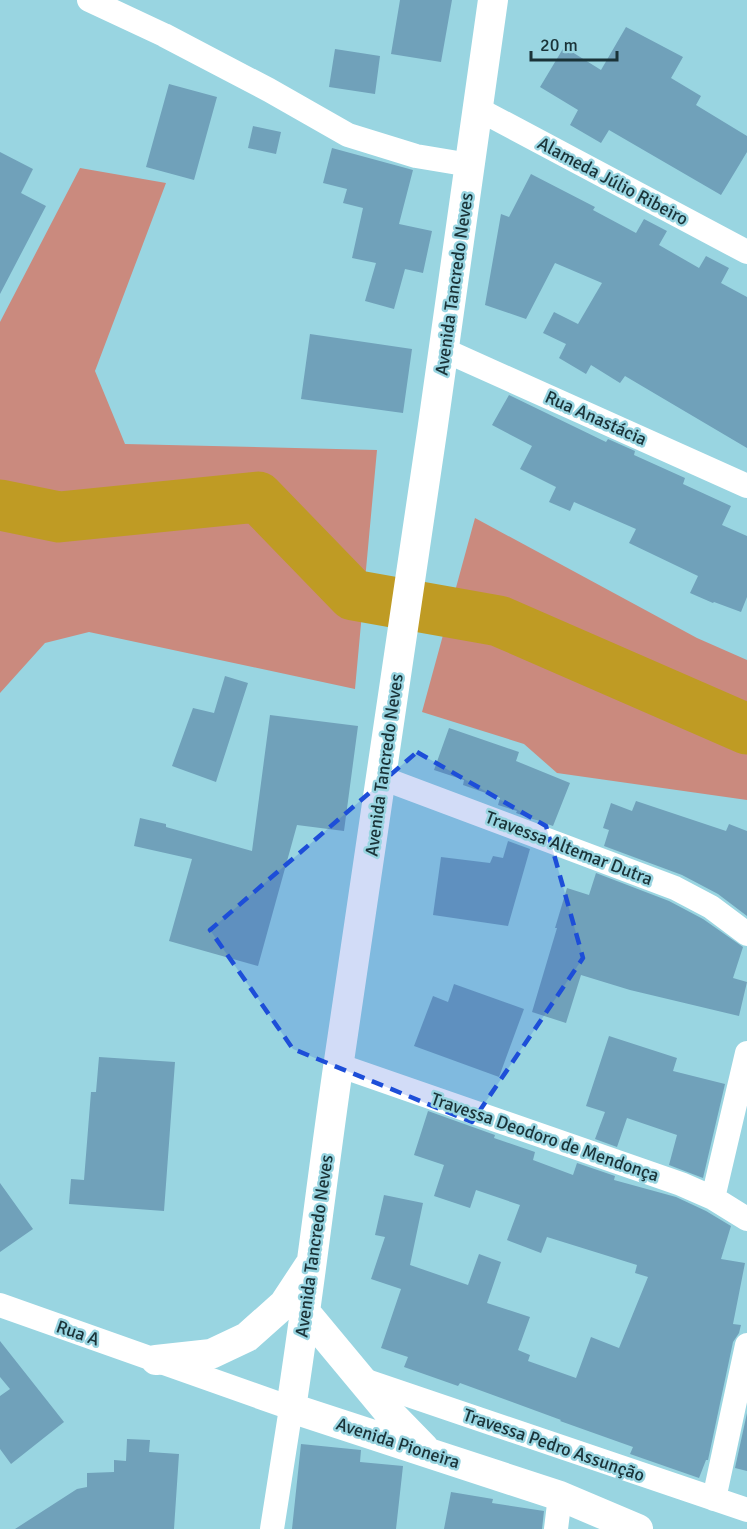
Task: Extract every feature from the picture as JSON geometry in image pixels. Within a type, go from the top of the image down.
[{"type":"street","points":[[89,0],[164,35],[269,90],[348,135],[416,156],[470,165]]},
{"type":"street","name":"Avenida Tancredo Neves","points":[[272,1529],[306,1313],[338,1065],[423,499],[493,0]]},
{"type":"street","name":"Alameda Júlio Ribeiro","points":[[478,109],[747,252]]},
{"type":"street","name":"Rua Anastácia","points":[[444,350],[747,486]]},
{"type":"street","name":"Travessa Altemar Dutra","points":[[382,778],[675,888],[711,907],[747,934]]},
{"type":"street","points":[[713,1198],[747,1053]]},
{"type":"street","name":"Travessa Deodoro de Mendonça","points":[[338,1065],[681,1184],[713,1198],[747,1219]]},
{"type":"street","points":[[156,1360],[211,1354],[247,1337],[284,1304],[313,1261]]},
{"type":"street","name":"Rua A","points":[[0,1305],[156,1360]]},
{"type":"street","points":[[306,1313],[385,1408],[429,1452]]},
{"type":"street","points":[[714,1499],[747,1345]]},
{"type":"street","name":"Avenida Pioneira","points":[[156,1360],[291,1408],[560,1496],[638,1529]]},
{"type":"street","name":"Travessa Pedro Assunção","points":[[361,1379],[747,1510]]},
{"type":"street","points":[[556,1529],[560,1496]]},
{"type":"highlighted area","points":[[417,752],[546,826],[583,958],[472,1122],[293,1049],[210,930]]},
{"type":"shaded area","points":[[80,168],[166,183],[95,371],[125,444],[377,450],[355,689],[89,632],[45,643],[0,693],[0,322]]},
{"type":"shaded area","points":[[475,518],[697,638],[747,660],[747,800],[557,773],[524,744],[422,712]]},
{"type":"building","points":[[400,0],[452,0],[441,62],[391,54]]},
{"type":"building","points":[[626,27],[683,57],[671,78],[701,96],[696,105],[747,136],[747,152],[721,195],[609,130],[601,143],[570,125],[578,110],[540,87],[564,47],[601,70]]},
{"type":"building","points":[[335,49],[380,56],[375,94],[329,87]]},
{"type":"building","points":[[169,84],[217,97],[194,180],[146,167]]},
{"type":"building","points":[[253,126],[281,132],[276,154],[248,148]]},
{"type":"building","points":[[332,148],[413,170],[399,224],[432,231],[423,273],[405,269],[394,309],[365,301],[376,263],[352,258],[363,208],[343,203],[347,189],[323,183]]},
{"type":"building","points":[[0,152],[33,169],[21,193],[46,206],[0,294]]},
{"type":"building","points":[[531,174],[595,207],[593,210],[636,233],[644,219],[667,231],[659,245],[699,268],[706,256],[729,268],[721,283],[747,297],[747,448],[625,376],[620,383],[591,365],[586,374],[559,358],[566,344],[543,333],[554,312],[578,324],[602,283],[555,263],[526,319],[485,305],[501,214],[509,217]]},
{"type":"building","points":[[310,334],[412,349],[403,413],[301,399]]},
{"type":"building","points":[[509,395],[606,442],[608,439],[635,451],[634,455],[685,478],[683,484],[731,506],[722,525],[747,536],[747,597],[741,612],[690,593],[698,576],[629,543],[636,529],[574,502],[570,511],[549,502],[556,487],[520,469],[532,446],[492,425]]},
{"type":"building","points":[[225,676],[248,683],[216,782],[172,766],[193,708],[214,713]]},
{"type":"building","points":[[270,715],[358,726],[344,831],[297,825],[258,966],[169,941],[192,859],[134,846],[140,818],[252,851]]},
{"type":"building","points":[[449,728],[519,752],[516,761],[570,783],[553,826],[498,805],[500,798],[463,785],[464,780],[434,770]]},
{"type":"building","points":[[636,801],[726,831],[729,824],[747,831],[747,916],[718,894],[682,875],[604,846],[609,830],[603,828],[611,803],[632,811]]},
{"type":"building","points":[[508,841],[530,849],[508,926],[433,915],[441,857],[490,863],[493,856],[503,858]]},
{"type":"building","points":[[596,873],[669,901],[703,919],[743,947],[733,978],[747,982],[739,1016],[630,990],[581,975],[566,1023],[532,1012],[567,888],[589,895]]},
{"type":"building","points":[[454,984],[524,1009],[499,1077],[414,1046],[433,996],[448,1002]]},
{"type":"building","points":[[609,1036],[677,1058],[673,1071],[725,1084],[703,1178],[669,1165],[677,1135],[627,1118],[617,1147],[595,1139],[605,1112],[586,1106]]},
{"type":"building","points":[[99,1057],[175,1062],[164,1211],[69,1204],[71,1179],[84,1180],[91,1092],[96,1092]]},
{"type":"building","points":[[428,1111],[535,1152],[533,1160],[573,1175],[577,1163],[615,1176],[614,1180],[676,1197],[731,1226],[721,1259],[745,1263],[733,1324],[741,1325],[733,1342],[708,1460],[699,1478],[630,1454],[633,1447],[460,1383],[458,1386],[404,1367],[408,1357],[381,1348],[401,1289],[371,1279],[385,1237],[375,1235],[384,1195],[423,1203],[410,1265],[468,1285],[479,1254],[501,1262],[487,1303],[530,1317],[518,1350],[530,1355],[528,1361],[576,1378],[591,1337],[619,1348],[648,1277],[635,1273],[637,1265],[547,1237],[541,1253],[507,1240],[520,1205],[476,1190],[470,1208],[434,1196],[444,1165],[414,1155]]},
{"type":"building","points":[[0,1183],[33,1229],[0,1252]]},
{"type":"building","points":[[0,1341],[64,1422],[11,1464],[0,1449],[0,1396],[10,1389],[0,1377]]},
{"type":"building","points":[[747,1413],[747,1471],[735,1468]]},
{"type":"building","points":[[127,1439],[150,1440],[149,1452],[179,1454],[174,1529],[15,1529],[77,1489],[87,1487],[87,1473],[114,1472],[114,1460],[126,1461]]},
{"type":"building","points":[[301,1444],[361,1450],[360,1462],[403,1466],[396,1529],[292,1529]]},
{"type":"building","points":[[451,1492],[493,1499],[492,1503],[544,1511],[542,1529],[444,1529]]},
{"type":"waterway","points":[[0,505],[59,517],[258,497],[353,595],[499,621],[747,729]]}]
